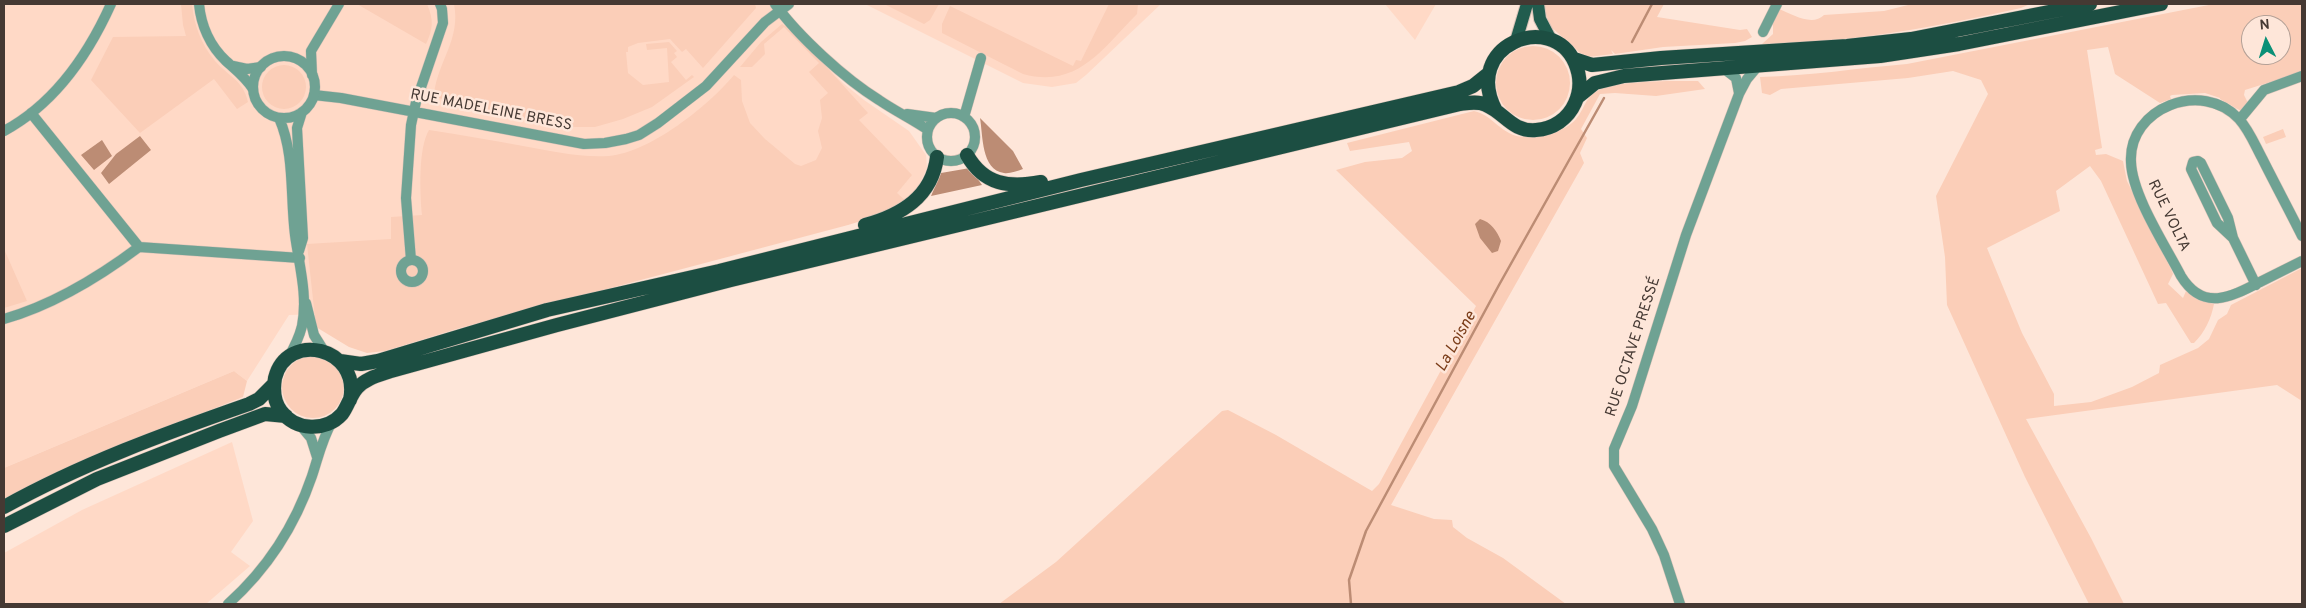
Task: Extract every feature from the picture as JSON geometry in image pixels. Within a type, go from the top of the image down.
[{"type":"highway","points":[[1574,59],[1592,65],[1600,65],[1660,58],[1847,46],[1911,39],[2090,4]]},
{"type":"highway","points":[[1579,96],[1595,83],[1606,79],[1633,75],[1848,60],[1914,52],[2160,4]]},
{"type":"highway","points":[[1533,37],[1551,40],[1560,45],[1574,59],[1579,71],[1579,96],[1573,109],[1562,120],[1542,129],[1520,128],[1506,121],[1485,104],[1460,104],[731,280],[548,327],[391,371],[366,381],[357,388],[343,413],[332,422],[322,426],[300,425],[286,416],[277,405],[274,384],[276,374],[288,359],[301,351],[324,351],[340,361],[361,364],[378,361],[547,310],[1108,174],[1459,92],[1473,86],[1488,74],[1498,54],[1516,41],[1533,37]]},
{"type":"highway","points":[[1488,74],[1489,93],[1496,111]]},
{"type":"highway","points":[[967,156],[982,176],[998,183],[1025,185],[1079,175],[1108,174]]},
{"type":"highway","points":[[782,254],[811,238],[869,224],[900,212],[914,203],[927,189],[936,170],[937,157]]},
{"type":"highway","points":[[340,361],[350,379],[350,400]]},
{"type":"highway","points":[[4,507],[35,489],[146,442],[249,404],[258,399],[274,384]]},
{"type":"highway","points":[[4,526],[98,480],[209,435],[265,414],[286,416]]},
{"type":"main road","points":[[1516,41],[1526,4]]},
{"type":"main road","points":[[1538,4],[1540,19],[1551,40]]},
{"type":"street","points":[[4,131],[32,113],[56,90],[95,37],[111,4]]},
{"type":"street","points":[[199,4],[201,20],[207,35],[220,55],[248,81],[254,90],[261,108],[279,118],[291,117],[308,107],[314,95],[311,51],[339,4]]},
{"type":"street","points":[[411,260],[406,198],[413,112],[443,23],[440,4]]},
{"type":"street","name":"RUE MADELEINE BRESS","points":[[314,95],[584,144],[626,139],[640,135],[706,86],[778,7],[790,4]]},
{"type":"street","points":[[1762,32],[1777,4]]},
{"type":"street","points":[[778,7],[802,34],[846,76],[878,100],[905,114],[928,130]]},
{"type":"street","points":[[233,66],[247,69],[261,67],[274,58],[291,58],[311,51]]},
{"type":"street","points":[[291,58],[306,66],[312,76]]},
{"type":"street","points":[[964,117],[981,58]]},
{"type":"street","name":"RUE OCTAVE PRESSÉ","points":[[1680,604],[1664,555],[1652,529],[1614,466],[1614,449],[1632,406],[1686,235],[1739,94],[1746,79],[1758,66]]},
{"type":"street","points":[[254,90],[254,81],[261,67]]},
{"type":"street","points":[[1723,68],[1736,78],[1739,94]]},
{"type":"street","points":[[2240,119],[2264,90],[2302,76]]},
{"type":"street","points":[[952,113],[969,97]]},
{"type":"street","name":"RUE VOLTA","points":[[2302,236],[2247,129],[2230,110],[2203,100],[2194,99],[2172,104],[2151,116],[2138,135],[2131,153],[2132,171],[2137,189],[2185,282],[2196,292],[2220,299],[2234,296],[2302,261]]},
{"type":"street","points":[[299,255],[303,238],[297,128],[302,112]]},
{"type":"street","points":[[32,113],[140,247]]},
{"type":"street","points":[[952,113],[964,117],[970,122],[975,135],[975,143],[967,156],[952,162],[937,157],[928,145],[928,130],[936,118],[952,113]]},
{"type":"street","points":[[905,114],[936,118]]},
{"type":"street","points":[[279,118],[286,136],[289,154],[295,236],[304,298],[314,335],[324,351]]},
{"type":"street","points":[[2233,238],[2217,223],[2191,169],[2193,162],[2198,161],[2201,163],[2228,218],[2233,238],[2256,285]]},
{"type":"street","points":[[4,319],[24,313],[102,274],[140,247],[299,255]]},
{"type":"street","points":[[288,359],[302,325],[304,298]]},
{"type":"street","points":[[228,604],[268,562],[293,523],[332,422]]},
{"type":"street","points":[[300,425],[311,438],[317,457]]},
{"type":"shaded area","points":[[4,4],[770,4],[784,22],[843,83],[909,131],[926,155],[927,168],[915,194],[904,202],[323,314],[289,315],[247,381],[234,371],[4,468]]},
{"type":"shaded area","points":[[181,4],[192,4],[196,27],[206,48],[215,61],[243,89],[248,102],[237,109],[214,79],[140,133],[91,80],[113,37],[186,36]]},
{"type":"shaded area","points":[[357,4],[427,4],[432,24],[426,44]]},
{"type":"shaded area","points":[[454,4],[755,4],[756,8],[703,68],[686,49],[682,52],[670,39],[638,43],[628,47],[628,52],[626,52],[628,73],[643,85],[669,82],[667,48],[647,50],[646,44],[669,42],[677,51],[674,53],[677,57],[671,62],[686,80],[692,75],[694,77],[652,107],[623,119],[595,127],[572,127],[447,103],[434,94],[436,82],[452,39],[455,17]]},
{"type":"shaded area","points":[[865,4],[1161,4],[1076,83],[1052,87],[1023,83]]},
{"type":"shaded area","points":[[884,4],[939,4],[930,20],[924,24]]},
{"type":"shaded area","points":[[1109,4],[1138,4],[1137,14],[1088,62],[1074,71],[1059,76],[1042,77],[1023,74],[942,33],[942,24],[950,6],[1073,66],[1076,60],[1081,61]]},
{"type":"shaded area","points":[[1385,4],[1436,4],[1415,40]]},
{"type":"shaded area","points":[[1543,4],[1664,4],[1657,17],[1740,30],[1747,29],[1752,37],[1735,43],[1663,47],[1615,54],[1611,50],[1613,54],[1589,57],[1580,53],[1550,26]]},
{"type":"shaded area","points":[[1912,4],[2030,4],[2021,8],[1989,15],[1892,33],[1827,41],[1762,44],[1773,34],[1773,19],[1779,9],[1808,20],[1814,20],[1824,15],[1884,11]]},
{"type":"shaded area","points":[[2214,4],[2302,4],[2302,72],[2245,90],[2244,95],[2248,103],[2241,111],[2220,98],[2205,93],[2172,95],[2170,96],[2171,99],[2160,103],[2115,74],[2108,47],[2087,50],[2102,148],[2095,150],[2096,155],[2106,154],[2123,161],[2127,181],[2173,274],[2168,284],[2183,298],[2186,291],[2199,300],[2214,304],[2207,325],[2194,343],[2191,343],[2166,303],[2158,304],[2101,181],[2090,166],[2056,191],[2060,211],[1987,248],[2022,333],[2054,394],[2054,406],[2091,402],[2132,387],[2159,373],[2160,365],[2198,348],[2209,339],[2218,320],[2227,314],[2231,305],[2302,268],[2302,401],[2277,385],[2026,419],[2091,538],[2124,604],[2089,604],[2025,477],[1947,305],[1945,257],[1936,196],[1988,94],[1981,80],[1953,71],[1908,78],[1781,89],[1770,95],[1762,93],[1760,77],[1816,74],[1907,64]]},
{"type":"shaded area","points":[[782,24],[796,33],[868,113],[859,120],[912,175],[897,193],[908,203],[848,225],[460,328],[385,351],[367,353],[349,347],[316,327],[307,244],[391,239],[391,217],[422,215],[421,159],[425,138],[429,130],[566,154],[609,156],[625,153],[643,146],[678,126],[709,100],[734,75],[741,80],[742,101],[750,123],[765,139],[795,164],[801,166],[816,160],[822,148],[818,131],[822,118],[820,100],[828,93],[809,72],[819,63],[784,27],[764,44],[765,54],[752,67],[740,67],[761,42]]},
{"type":"shaded area","points":[[1533,46],[1554,52],[1564,62],[1570,83],[1564,104],[1554,114],[1533,120],[1512,114],[1502,104],[1496,83],[1502,62],[1512,52]]},
{"type":"shaded area","points":[[280,65],[288,65],[300,71],[306,87],[300,103],[288,109],[280,109],[268,103],[262,91],[262,83],[268,71]]},
{"type":"shaded area","points":[[1698,81],[1705,89],[1656,96],[1615,93],[1600,94],[1581,129],[1587,138],[1580,153],[1584,163],[1391,505],[1434,519],[1452,520],[1453,527],[1467,538],[1503,558],[1566,604],[999,604],[1056,562],[1222,411],[1228,410],[1276,435],[1372,491],[1379,484],[1476,306],[1336,170],[1365,162],[1402,158],[1412,151],[1409,142],[1350,151],[1347,143],[1474,111],[1481,113],[1516,136],[1544,135],[1559,131],[1571,124],[1591,96],[1599,90],[1620,84]]},
{"type":"shaded area","points":[[980,118],[1013,151],[1023,169],[1004,173],[991,166],[984,151]]},
{"type":"shaded area","points":[[2283,129],[2286,137],[2266,144],[2263,137]]},
{"type":"shaded area","points":[[140,136],[151,150],[109,184],[101,173],[116,154]]},
{"type":"shaded area","points":[[102,140],[112,156],[94,170],[81,155]]},
{"type":"shaded area","points":[[970,168],[982,185],[931,196],[941,173]]},
{"type":"shaded area","points":[[1480,219],[1493,227],[1498,234],[1501,241],[1498,251],[1492,253],[1480,238],[1475,224]]},
{"type":"shaded area","points":[[4,249],[27,301],[4,308]]},
{"type":"shaded area","points":[[313,356],[325,359],[335,365],[341,375],[344,387],[341,399],[335,409],[325,415],[313,418],[301,415],[291,409],[285,399],[282,387],[285,375],[291,365],[301,359]]},
{"type":"shaded area","points":[[234,371],[247,381],[243,397],[132,441],[4,500],[4,468]]},
{"type":"shaded area","points":[[232,442],[253,521],[231,552],[250,566],[206,604],[4,604],[4,553],[82,510]]},
{"type":"waterway","name":"La Loisne","points":[[1632,42],[1652,4]]},
{"type":"waterway","name":"La Loisne","points":[[1351,604],[1349,580],[1366,531],[1499,285],[1604,98]]}]
